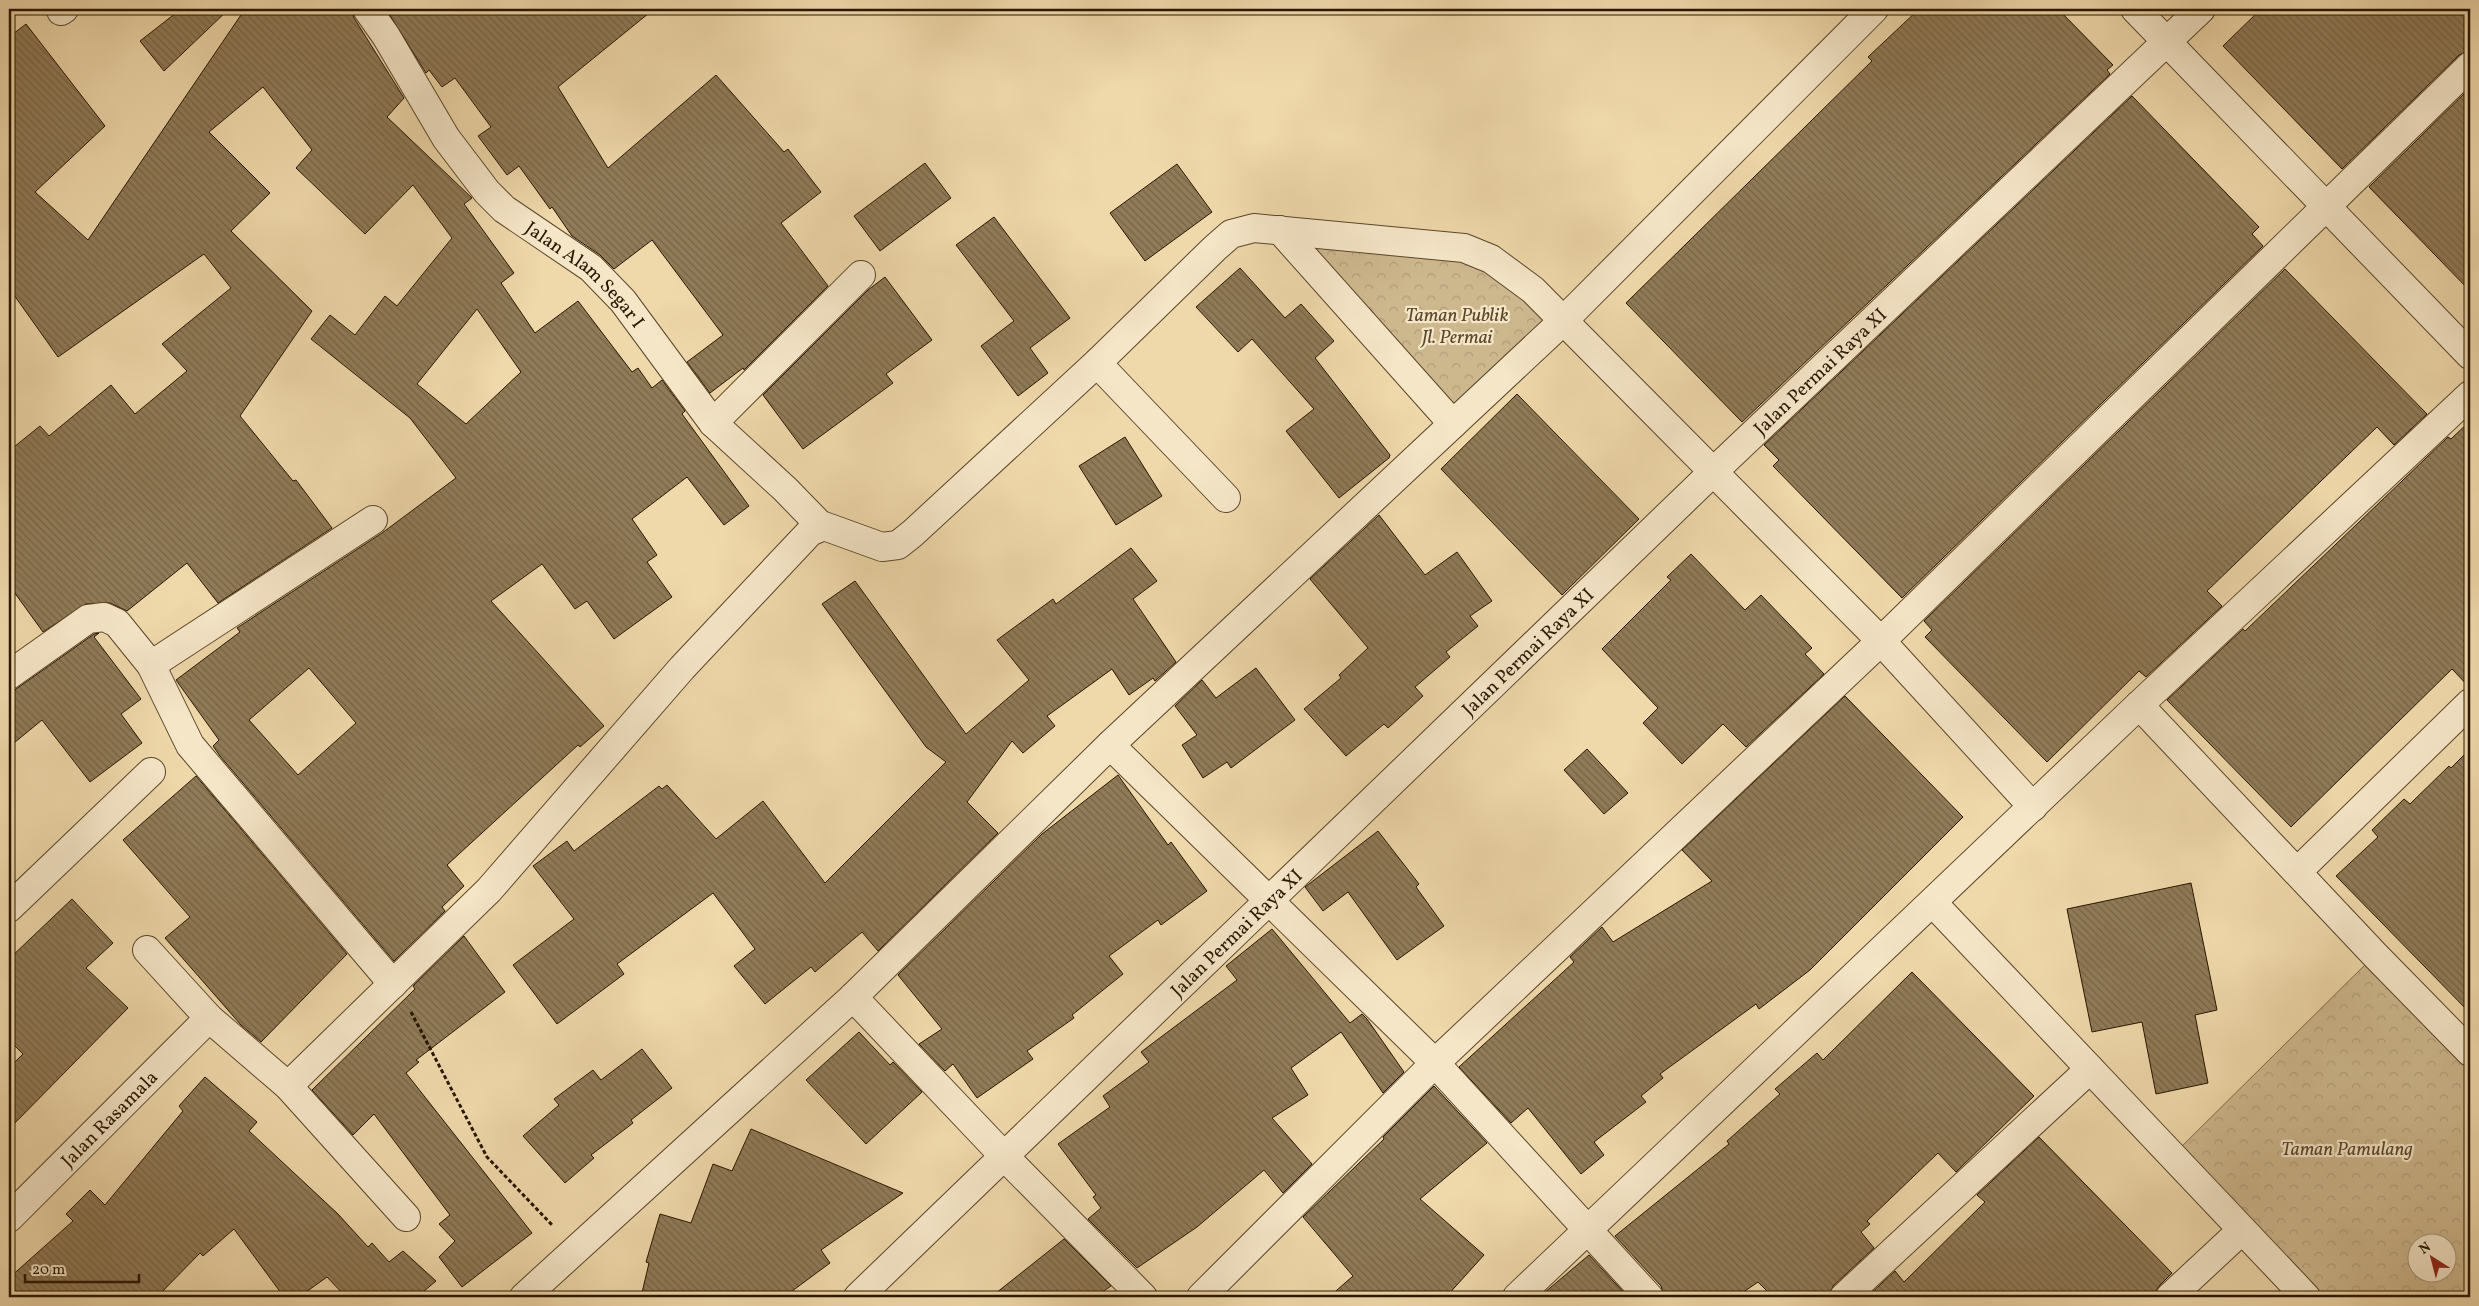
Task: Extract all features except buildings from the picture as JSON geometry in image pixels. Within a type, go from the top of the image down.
[{"type":"street","name":"Jalan Alam Segar I","points":[[367,9],[386,36],[446,138],[486,192],[504,209],[591,268],[623,301],[713,422],[785,489],[821,526]]},
{"type":"street","points":[[524,1297],[854,997],[1110,745],[1564,321],[1874,9]]},
{"type":"street","points":[[2135,9],[2328,206],[2470,355]]},
{"type":"street","name":"Jalan Permai Raya XI","points":[[858,1297],[1003,1155],[1713,472],[2200,9]]},
{"type":"street","points":[[1201,1297],[1435,1063],[1881,641],[2470,66]]},
{"type":"street","points":[[288,1086],[489,890],[713,634],[810,532],[821,526],[830,527],[882,547],[898,545],[1097,363],[1231,234],[1254,228],[1464,248],[1491,259],[1534,290],[1881,641],[2032,807]]},
{"type":"street","points":[[1280,230],[1453,424]]},
{"type":"street","points":[[713,422],[861,275]]},
{"type":"street","points":[[1097,363],[1226,498]]},
{"type":"street","points":[[1517,1297],[2139,705],[2470,394]]},
{"type":"street","points":[[151,665],[373,520]]},
{"type":"street","points":[[9,675],[88,619],[104,617],[117,623],[151,665],[190,745],[393,984]]},
{"type":"street","points":[[2298,871],[2470,703]]},
{"type":"street","points":[[2139,705],[2298,871],[2374,955],[2467,1040]]},
{"type":"street","points":[[1110,745],[1435,1063],[1648,1297]]},
{"type":"street","points":[[12,898],[151,772]]},
{"type":"street","points":[[1933,903],[2306,1297]]},
{"type":"street","points":[[147,950],[209,1018],[288,1086],[406,1217]]},
{"type":"street","points":[[854,997],[1003,1155],[1143,1297]]},
{"type":"street","name":"Jalan Rasamala","points":[[9,1218],[209,1018]]},
{"type":"street","points":[[1844,1297],[2090,1068]]},
{"type":"street","points":[[2170,1297],[2242,1230]]},
{"type":"street","points":[[556,1297],[565,1260]]},
{"type":"path","points":[[393,984],[411,1012],[487,1158],[560,1233],[565,1260]]},
{"type":"green space","name":"Taman Publik Jl. Permai","points":[[1280,230],[1464,248],[1563,321],[1453,424]]},
{"type":"green space","name":"Taman Pamulang","points":[[2375,955],[2470,1052],[2470,1297],[2306,1297],[2172,1156]]}]
